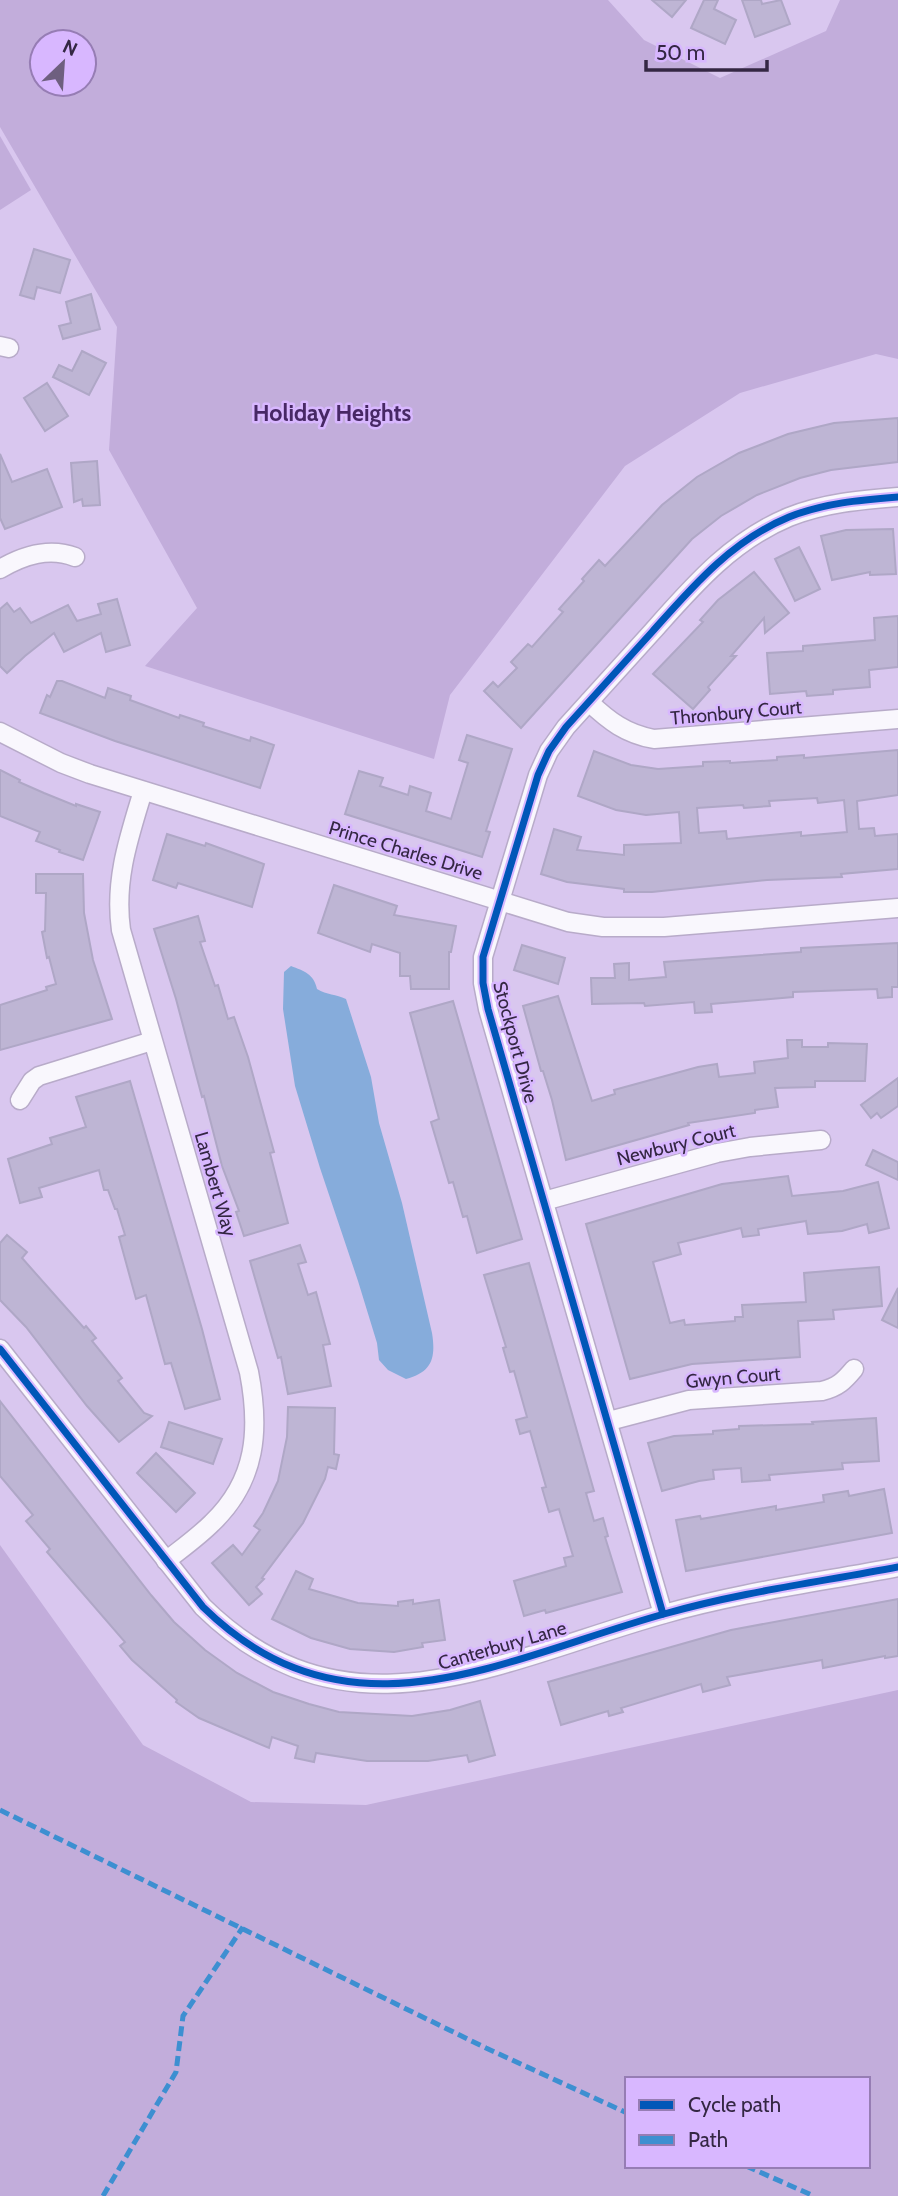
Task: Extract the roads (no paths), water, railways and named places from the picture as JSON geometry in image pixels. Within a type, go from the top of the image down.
[{"type":"street","name":"Stockport Drive","points":[[663,1614],[484,995],[483,957],[542,762],[556,738],[701,578],[756,534],[790,517],[820,507],[856,500],[898,497]]},
{"type":"street","points":[[0,569],[42,552],[54,551],[75,557]]},
{"type":"street","name":"Thronbury Court","points":[[589,702],[604,717],[626,731],[654,739],[898,719]]},
{"type":"street","name":"Prince Charles Drive","points":[[0,732],[73,768],[568,922],[629,928],[664,927],[898,908]]},
{"type":"street","name":"Lambert Way","points":[[143,791],[122,865],[118,898],[124,944],[249,1372],[256,1418],[251,1457],[231,1500],[213,1523],[166,1561]]},
{"type":"street","points":[[20,1100],[32,1081],[39,1076],[152,1041]]},
{"type":"street","name":"Newbury Court","points":[[544,1201],[725,1151],[821,1140]]},
{"type":"street","name":"Canterbury Lane","points":[[0,1349],[191,1594],[216,1620],[257,1649],[307,1672],[363,1684],[394,1685],[453,1678],[663,1614],[732,1597],[898,1567]]},
{"type":"street","name":"Gwyn Court","points":[[609,1421],[689,1401],[834,1388],[843,1382],[853,1369]]},
{"type":"water","points":[[291,966],[311,976],[317,989],[346,999],[371,1077],[379,1123],[402,1203],[432,1333],[433,1350],[430,1363],[422,1372],[406,1379],[388,1370],[379,1360],[377,1343],[358,1281],[295,1086],[283,1009],[284,972]]},
{"type":"district","name":"Holiday Heights","points":[[332,413]]}]
